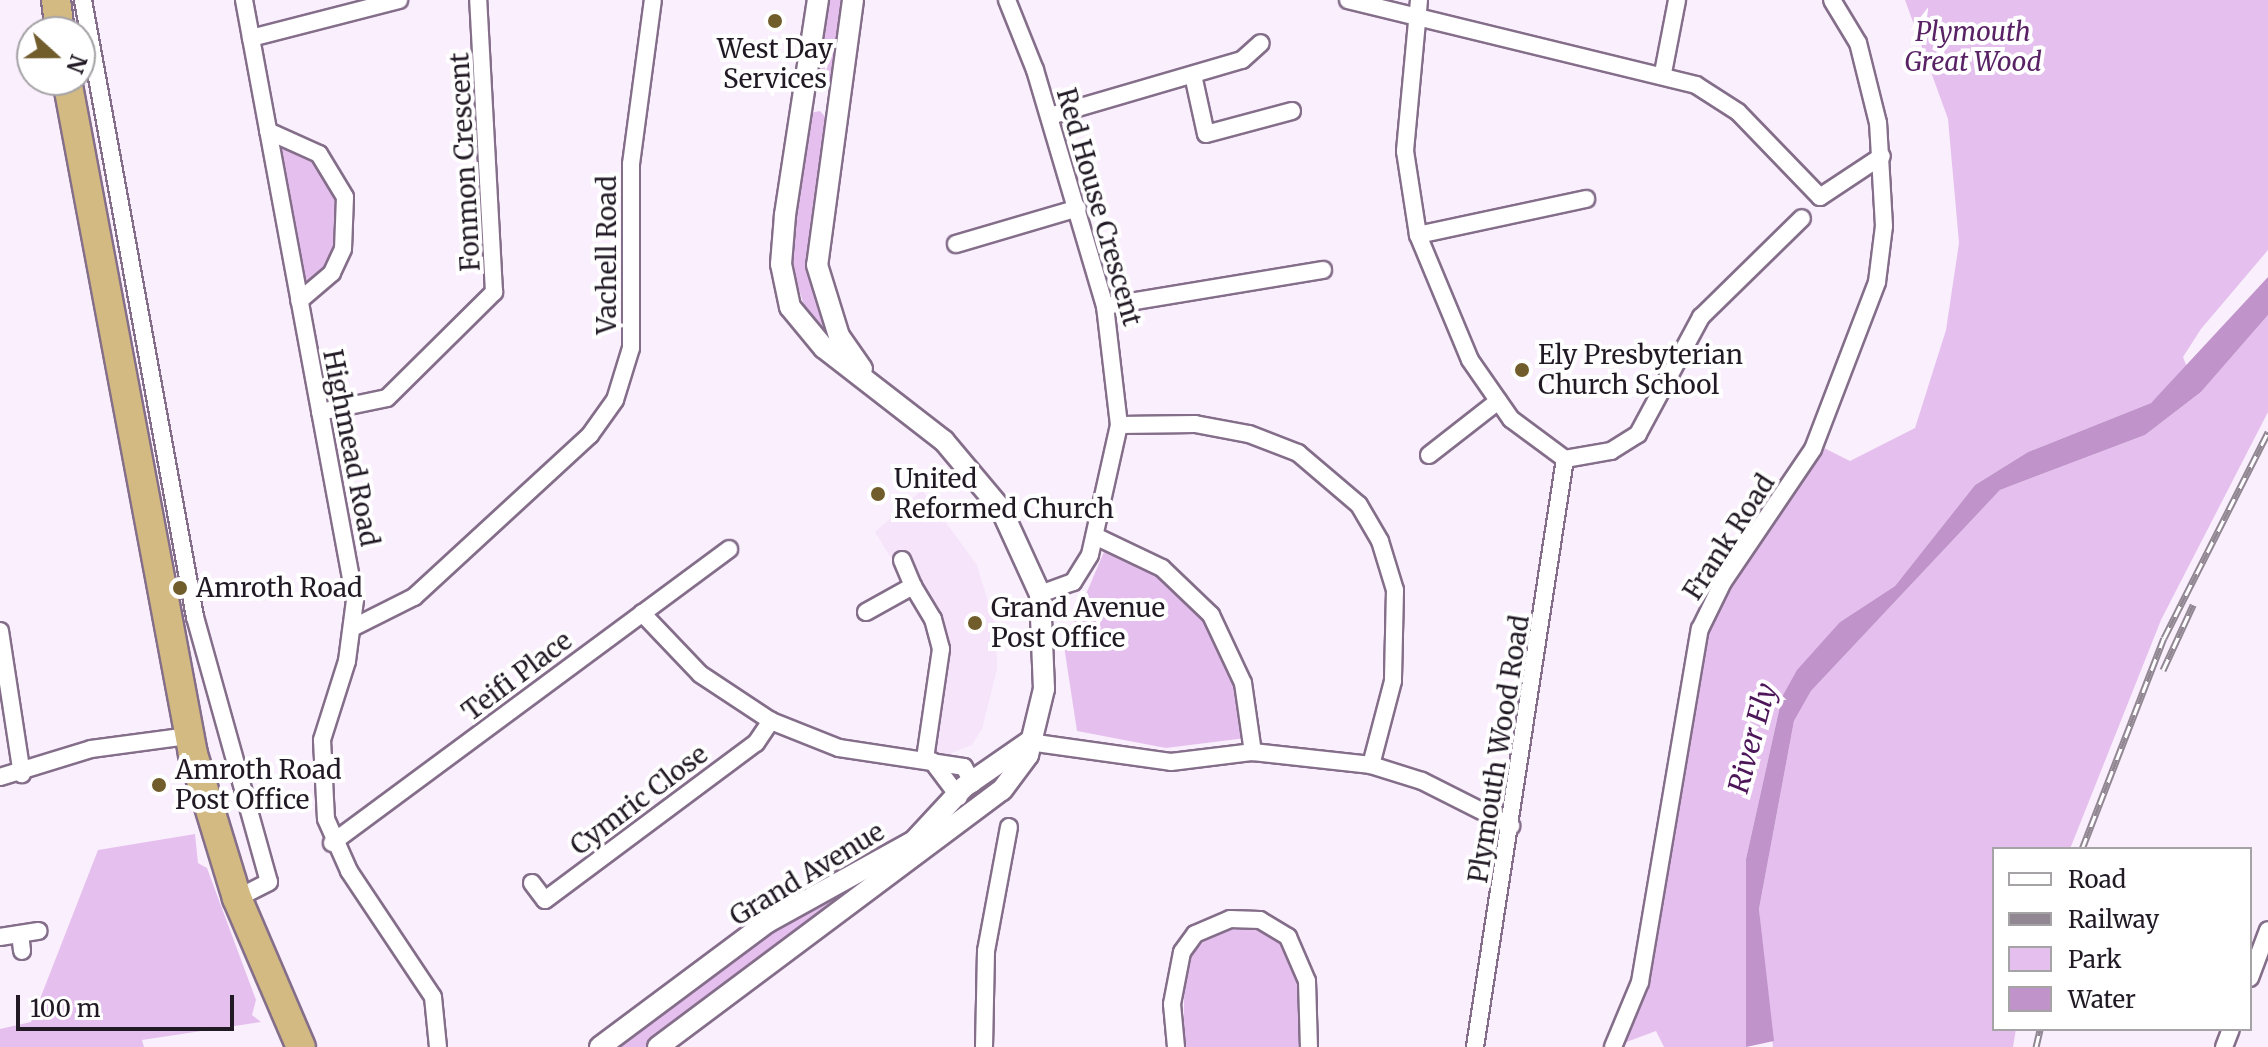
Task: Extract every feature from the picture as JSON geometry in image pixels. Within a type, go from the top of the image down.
[{"type":"highway","points":[[70,96],[121,347],[189,736],[237,898],[301,1047]]},
{"type":"street","points":[[83,0],[99,115],[148,342],[195,617],[269,882],[237,898]]},
{"type":"street","name":"Highmead Road","points":[[244,0],[320,412],[354,627],[322,740],[332,843],[433,997],[438,1047]]},
{"type":"street","points":[[251,38],[399,0]]},
{"type":"street","name":"Fonmon Crescent","points":[[320,412],[387,398],[494,292],[478,0]]},
{"type":"street","name":"Vachell Road","points":[[354,627],[414,597],[590,435],[615,400],[631,348],[631,164],[653,0]]},
{"type":"street","name":"Grand Avenue","points":[[658,1047],[980,807],[1017,773],[1029,742],[1045,671],[1040,594],[1019,539],[982,483],[869,379],[824,348],[790,307],[781,264],[801,99],[818,0]]},
{"type":"street","name":"Grand Avenue","points":[[853,0],[817,265],[839,336],[869,379]]},
{"type":"street","name":"Red House Crescent","points":[[1007,0],[1050,116],[1105,306],[1119,425],[1097,537],[1073,582],[1040,594]]},
{"type":"street","points":[[1348,0],[1415,19],[1663,73],[1738,112],[1820,197],[1882,156]]},
{"type":"street","points":[[1419,0],[1405,151],[1418,235],[1447,314],[1498,401],[1526,435],[1565,459],[1611,451],[1638,434],[1701,317],[1802,218]]},
{"type":"street","points":[[1663,73],[1677,0]]},
{"type":"street","name":"Frank Road","points":[[1613,1047],[1640,982],[1693,654],[1723,582],[1813,449],[1864,330],[1884,226],[1882,156],[1858,43],[1832,0]]},
{"type":"street","points":[[1050,116],[1242,60],[1261,43]]},
{"type":"street","points":[[1193,75],[1206,134],[1292,111]]},
{"type":"street","points":[[801,99],[838,102]]},
{"type":"street","points":[[268,131],[319,154],[345,197],[343,249],[332,273],[299,301]]},
{"type":"street","points":[[1418,235],[1586,199]]},
{"type":"street","points":[[956,244],[1078,208]]},
{"type":"street","points":[[1105,306],[1323,270]]},
{"type":"street","points":[[121,347],[148,342]]},
{"type":"street","points":[[1429,455],[1498,401]]},
{"type":"street","points":[[1119,425],[1195,424],[1249,434],[1298,453],[1359,505],[1380,541],[1395,590],[1393,681],[1371,765]]},
{"type":"street","name":"Plymouth Wood Road","points":[[1475,1047],[1565,459]]},
{"type":"street","points":[[1097,537],[1162,568],[1211,615],[1243,683],[1253,752]]},
{"type":"street","name":"Teifi Place","points":[[332,843],[729,549]]},
{"type":"street","points":[[902,560],[941,649],[928,760]]},
{"type":"street","points":[[866,612],[913,586]]},
{"type":"street","points":[[642,613],[700,674],[771,721],[839,748],[964,767],[966,790]]},
{"type":"street","points":[[0,631],[22,774]]},
{"type":"street","name":"Cymric Close","points":[[532,883],[545,900],[756,743],[771,721]]},
{"type":"street","points":[[0,777],[22,774],[91,749],[189,736]]},
{"type":"street","points":[[1029,742],[1171,762],[1253,752],[1371,765],[1422,781],[1511,826]]},
{"type":"street","name":"Grand Avenue","points":[[600,1047],[768,922],[914,841],[966,790],[1029,742]]},
{"type":"street","points":[[928,760],[966,790],[983,788],[980,807]]},
{"type":"street","points":[[984,1047],[986,951],[1009,827]]},
{"type":"street","points":[[1176,1047],[1172,1004],[1182,952],[1195,934],[1230,919],[1260,920],[1288,937],[1307,981],[1309,1047]]},
{"type":"street","points":[[2252,973],[2268,930]]},
{"type":"street","points":[[0,937],[21,942],[39,931]]},
{"type":"shaded area","points":[[922,490],[977,565],[996,628],[997,669],[982,729],[972,745],[949,754],[935,752],[947,643],[905,552],[891,558],[875,532]]},
{"type":"green space","points":[[826,0],[847,0],[834,85],[822,89],[814,83]]},
{"type":"green space","name":"Plymouth Great Wood","points":[[1905,0],[2268,0],[2268,250],[2201,329],[2183,357],[2187,367],[2151,403],[2028,452],[1975,485],[1895,586],[1840,622],[1782,697],[1746,859],[1746,1047],[1664,1047],[1656,1031],[1613,1047],[1624,1026],[1700,629],[1822,447],[1850,461],[1915,428],[1946,330],[1959,243],[1948,119]]},
{"type":"green space","points":[[820,111],[828,120],[810,240],[840,347],[807,314],[788,257],[810,113]]},
{"type":"green space","points":[[278,143],[304,148],[336,185],[343,218],[333,262],[306,286]]},
{"type":"green space","points":[[2268,315],[2268,412],[2161,620],[2071,847],[1992,847],[1992,1031],[2016,1031],[2013,1047],[1773,1047],[1759,909],[1794,721],[1811,691],[2000,490],[2145,435],[2201,392]]},
{"type":"green space","points":[[1106,547],[1165,577],[1202,613],[1232,666],[1246,738],[1166,748],[1077,731],[1064,646]]},
{"type":"green space","points":[[195,834],[198,863],[207,868],[256,1000],[252,1015],[261,1022],[142,1040],[144,1047],[0,1047],[0,1029],[31,1022],[98,850]]},
{"type":"green space","points":[[905,853],[648,1047],[610,1047],[756,938]]},
{"type":"green space","points":[[1245,923],[1266,928],[1290,949],[1303,978],[1304,1047],[1183,1047],[1185,960],[1217,929]]},
{"type":"water","points":[[2268,277],[2268,315],[2201,392],[2145,435],[2000,490],[1811,691],[1794,721],[1759,909],[1774,1041],[1746,1047],[1746,859],[1782,697],[1797,670],[1840,622],[1895,586],[1975,485],[2028,452],[2151,403]]},
{"type":"railway","points":[[2083,847],[2164,638],[2268,432]]},
{"type":"railway","points":[[2163,670],[2193,605]]},
{"type":"railway","points":[[2036,1047],[2040,1031]]},
{"type":"place","name":"West Day Services","points":[[775,21]]},
{"type":"place","name":"Ely Presbyterian Church School","points":[[1522,370]]},
{"type":"place","name":"United Reformed Church","points":[[878,494]]},
{"type":"place","name":"Amroth Road","points":[[180,588]]},
{"type":"place","name":"Grand Avenue Post Office","points":[[975,623]]},
{"type":"place","name":"Amroth Road Post Office","points":[[159,785]]},
{"type":"water label","name":"River Ely","points":[[1752,738]]}]
